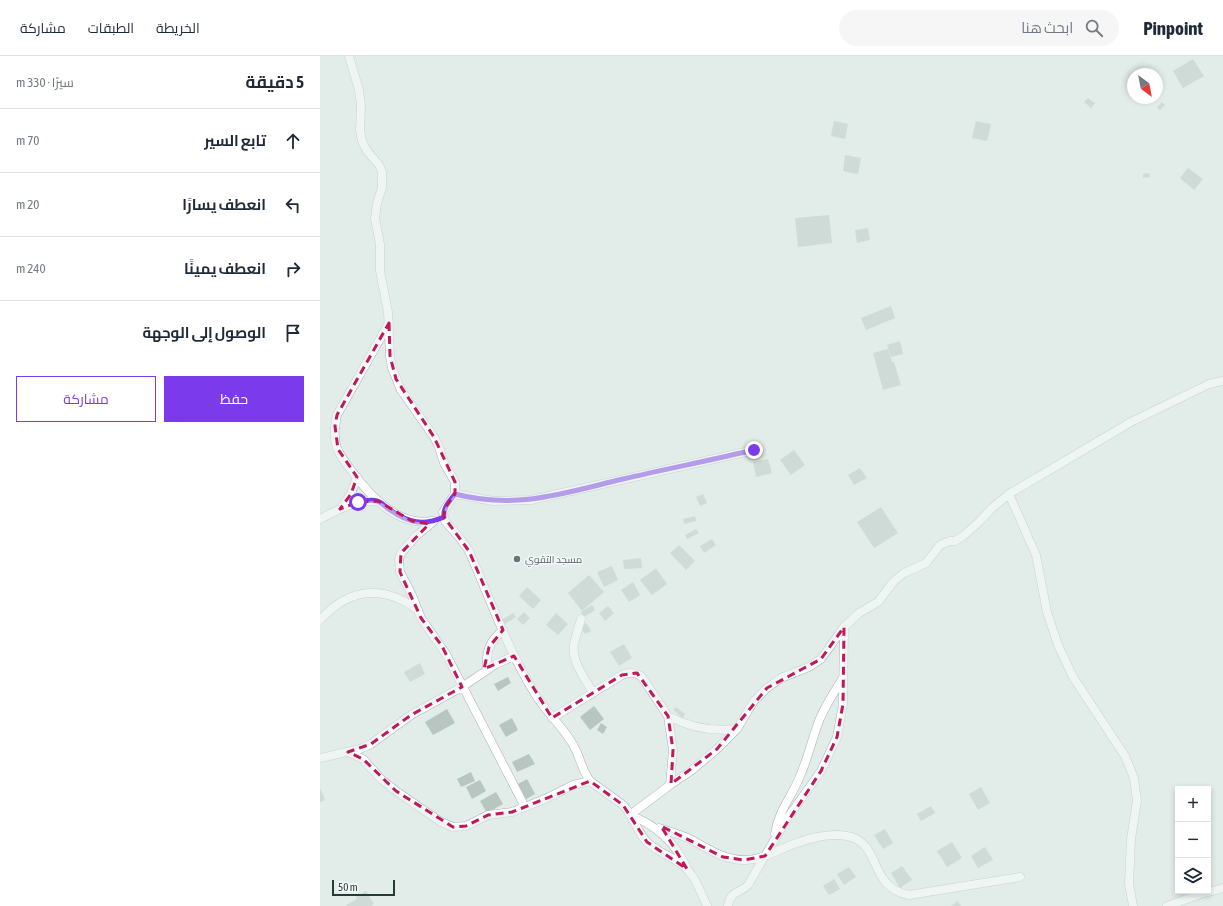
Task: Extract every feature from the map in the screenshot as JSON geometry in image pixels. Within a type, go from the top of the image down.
[{"type":"street","points":[[349,56],[359,90],[361,105],[360,131],[362,141],[367,151],[379,165],[382,172],[382,188],[377,203],[375,220],[380,244],[380,271],[388,308],[390,356],[396,379],[407,400],[434,437],[444,463],[455,482],[455,494],[443,512],[445,521],[460,537],[469,551],[514,656],[552,718],[571,741],[579,756],[583,770],[590,781],[623,805],[636,828],[653,848],[678,862],[687,869]]},
{"type":"street","points":[[389,323],[337,415],[334,426],[338,449],[343,459],[378,501],[394,512],[412,521],[423,523],[444,517]]},
{"type":"street","points":[[630,815],[709,757],[736,729],[761,694],[781,678],[815,664],[826,654],[844,627],[859,613],[878,602],[894,580],[904,573],[926,563],[940,546],[945,543],[955,541],[963,536],[1009,494],[1131,422],[1209,384],[1223,381]]},
{"type":"street","points":[[455,494],[493,501],[531,500],[754,450]]},
{"type":"street","points":[[340,509],[351,494],[357,477]]},
{"type":"street","points":[[1009,494],[1036,555],[1047,612],[1058,646],[1073,677],[1125,756],[1134,778],[1137,801],[1131,839],[1128,884],[1133,906]]},
{"type":"street","points":[[320,519],[358,502],[378,501]]},
{"type":"street","points":[[434,521],[408,544],[399,559],[400,572],[426,626],[444,650],[524,807]]},
{"type":"street","points":[[320,620],[331,608],[343,600],[355,595],[369,593],[392,596],[410,604],[418,610]]},
{"type":"street","points":[[581,619],[574,644],[575,658],[593,693]]},
{"type":"street","points":[[728,906],[731,897],[735,892],[744,889],[748,885],[786,820],[814,782],[837,737],[842,714],[844,693],[844,627]]},
{"type":"street","points":[[487,669],[486,658],[489,647],[503,630]]},
{"type":"street","points":[[320,758],[360,749],[371,744],[410,715],[462,687],[487,669],[514,656]]},
{"type":"street","points":[[552,718],[627,673],[637,673],[641,676],[668,716],[673,750],[670,785]]},
{"type":"street","points":[[775,838],[779,818],[800,777],[824,709],[843,678]]},
{"type":"street","points":[[668,716],[679,722],[701,729],[736,729]]},
{"type":"street","points":[[348,752],[363,759],[381,779],[396,791],[446,825],[459,827],[466,826],[488,815],[512,812],[545,799],[573,785],[590,781]]},
{"type":"street","points":[[630,815],[654,827],[665,835],[674,845],[699,887],[707,906]]},
{"type":"street","points":[[654,827],[676,833],[723,856],[744,860],[765,856],[811,838],[824,836],[846,836],[854,838],[867,848],[885,883],[900,894],[909,895],[1020,877]]},
{"type":"street","points":[[1167,906],[1223,888]]},
{"type":"highlighted area","points":[[389,323],[390,356],[396,379],[434,437],[455,482],[455,494],[445,508],[444,517],[469,551],[503,630],[489,647],[484,669],[514,656],[552,718],[622,675],[637,673],[668,716],[673,750],[671,784],[717,749],[767,688],[821,659],[844,627],[843,704],[837,737],[821,771],[765,856],[744,860],[723,857],[661,826],[687,869],[647,842],[623,805],[590,781],[512,812],[488,815],[466,826],[453,827],[396,791],[363,759],[348,752],[371,744],[411,715],[462,687],[442,646],[421,618],[400,572],[401,553],[429,524],[412,521],[378,501],[358,502],[340,509],[351,494],[357,477],[338,449],[335,426],[337,415]]},
{"type":"building","points":[[1193,59],[1204,76],[1183,88],[1173,71]]},
{"type":"building","points":[[1088,98],[1095,103],[1091,108],[1084,102]]},
{"type":"building","points":[[1163,103],[1165,105],[1160,110],[1157,107]]},
{"type":"building","points":[[834,121],[848,124],[845,139],[831,136]]},
{"type":"building","points":[[976,121],[991,124],[987,141],[972,138]]},
{"type":"building","points":[[845,155],[861,158],[858,174],[843,171]]},
{"type":"building","points":[[1188,168],[1203,179],[1194,190],[1180,178]]},
{"type":"building","points":[[1149,173],[1150,177],[1143,178],[1143,174]]},
{"type":"building","points":[[829,215],[832,243],[798,247],[795,218]]},
{"type":"building","points":[[868,228],[870,240],[857,243],[855,230]]},
{"type":"building","points":[[891,306],[895,318],[866,330],[861,318]]},
{"type":"building","points":[[900,341],[903,354],[891,357],[887,345]]},
{"type":"building","points":[[888,349],[892,362],[894,362],[901,385],[883,390],[873,353]]},
{"type":"building","points":[[794,450],[805,465],[791,475],[780,460]]},
{"type":"building","points":[[768,459],[772,473],[756,477],[753,462]]},
{"type":"building","points":[[860,468],[867,478],[854,485],[848,475]]},
{"type":"building","points":[[703,494],[707,503],[700,506],[696,497]]},
{"type":"building","points":[[881,507],[898,533],[874,548],[857,522]]},
{"type":"building","points":[[695,516],[696,521],[684,524],[683,519]]},
{"type":"building","points":[[696,529],[699,533],[687,539],[685,535]]},
{"type":"building","points":[[712,539],[716,545],[704,553],[700,546]]},
{"type":"building","points":[[679,545],[695,561],[686,570],[670,553]]},
{"type":"building","points":[[641,558],[642,568],[624,569],[623,560]]},
{"type":"building","points":[[612,566],[618,580],[604,587],[597,572]]},
{"type":"building","points":[[656,568],[667,584],[652,595],[640,580]]},
{"type":"building","points":[[589,575],[604,592],[582,611],[568,593]]},
{"type":"building","points":[[633,582],[640,595],[629,602],[621,590]]},
{"type":"building","points":[[527,587],[541,600],[533,609],[519,596]]},
{"type":"building","points":[[592,605],[595,610],[584,617],[581,612]]},
{"type":"building","points":[[608,606],[614,613],[605,621],[599,613]]},
{"type":"building","points":[[524,612],[530,618],[523,625],[517,619]]},
{"type":"building","points":[[513,613],[516,617],[505,624],[502,620]]},
{"type":"building","points":[[556,613],[568,624],[558,635],[546,625]]},
{"type":"building","points":[[586,623],[591,631],[585,634],[580,627]]},
{"type":"building","points":[[624,644],[632,658],[619,666],[610,652]]},
{"type":"building","points":[[420,663],[425,674],[410,682],[404,672]]},
{"type":"building","points":[[508,677],[511,683],[498,691],[494,684]]},
{"type":"building","points":[[594,706],[604,719],[590,730],[580,717]]},
{"type":"building","points":[[676,707],[685,714],[683,718],[673,710]]},
{"type":"building","points":[[447,709],[455,723],[433,735],[425,722]]},
{"type":"building","points":[[512,718],[518,730],[506,737],[499,725]]},
{"type":"building","points":[[601,723],[607,727],[603,734],[597,730]]},
{"type":"building","points":[[529,754],[535,764],[517,772],[512,762]]},
{"type":"building","points":[[471,772],[475,781],[461,787],[457,779]]},
{"type":"building","points":[[527,779],[535,794],[526,799],[518,784]]},
{"type":"building","points":[[480,780],[486,791],[472,799],[466,787]]},
{"type":"building","points":[[981,787],[990,803],[978,810],[969,794]]},
{"type":"building","points":[[320,788],[325,800],[320,802]]},
{"type":"building","points":[[496,792],[503,804],[487,813],[480,801]]},
{"type":"building","points":[[931,806],[935,813],[921,821],[917,814]]},
{"type":"building","points":[[885,829],[893,843],[883,849],[874,835]]},
{"type":"building","points":[[952,842],[962,858],[947,867],[937,851]]},
{"type":"building","points":[[985,847],[993,860],[978,868],[971,856]]},
{"type":"building","points":[[902,866],[912,880],[900,888],[891,873]]},
{"type":"building","points":[[849,867],[856,877],[844,885],[837,874]]},
{"type":"building","points":[[834,879],[840,889],[829,895],[823,886]]},
{"type":"building","points":[[366,891],[374,904],[371,906],[346,905],[357,899],[356,897]]},
{"type":"building","points":[[958,901],[961,906],[951,906]]},
{"type":"place","name":"مسجد التقوي","points":[[517,559]]},
{"type":"route","points":[[358,502],[378,501],[402,517],[423,523],[444,517],[443,512],[455,494],[493,501],[531,500],[754,450]]}]
